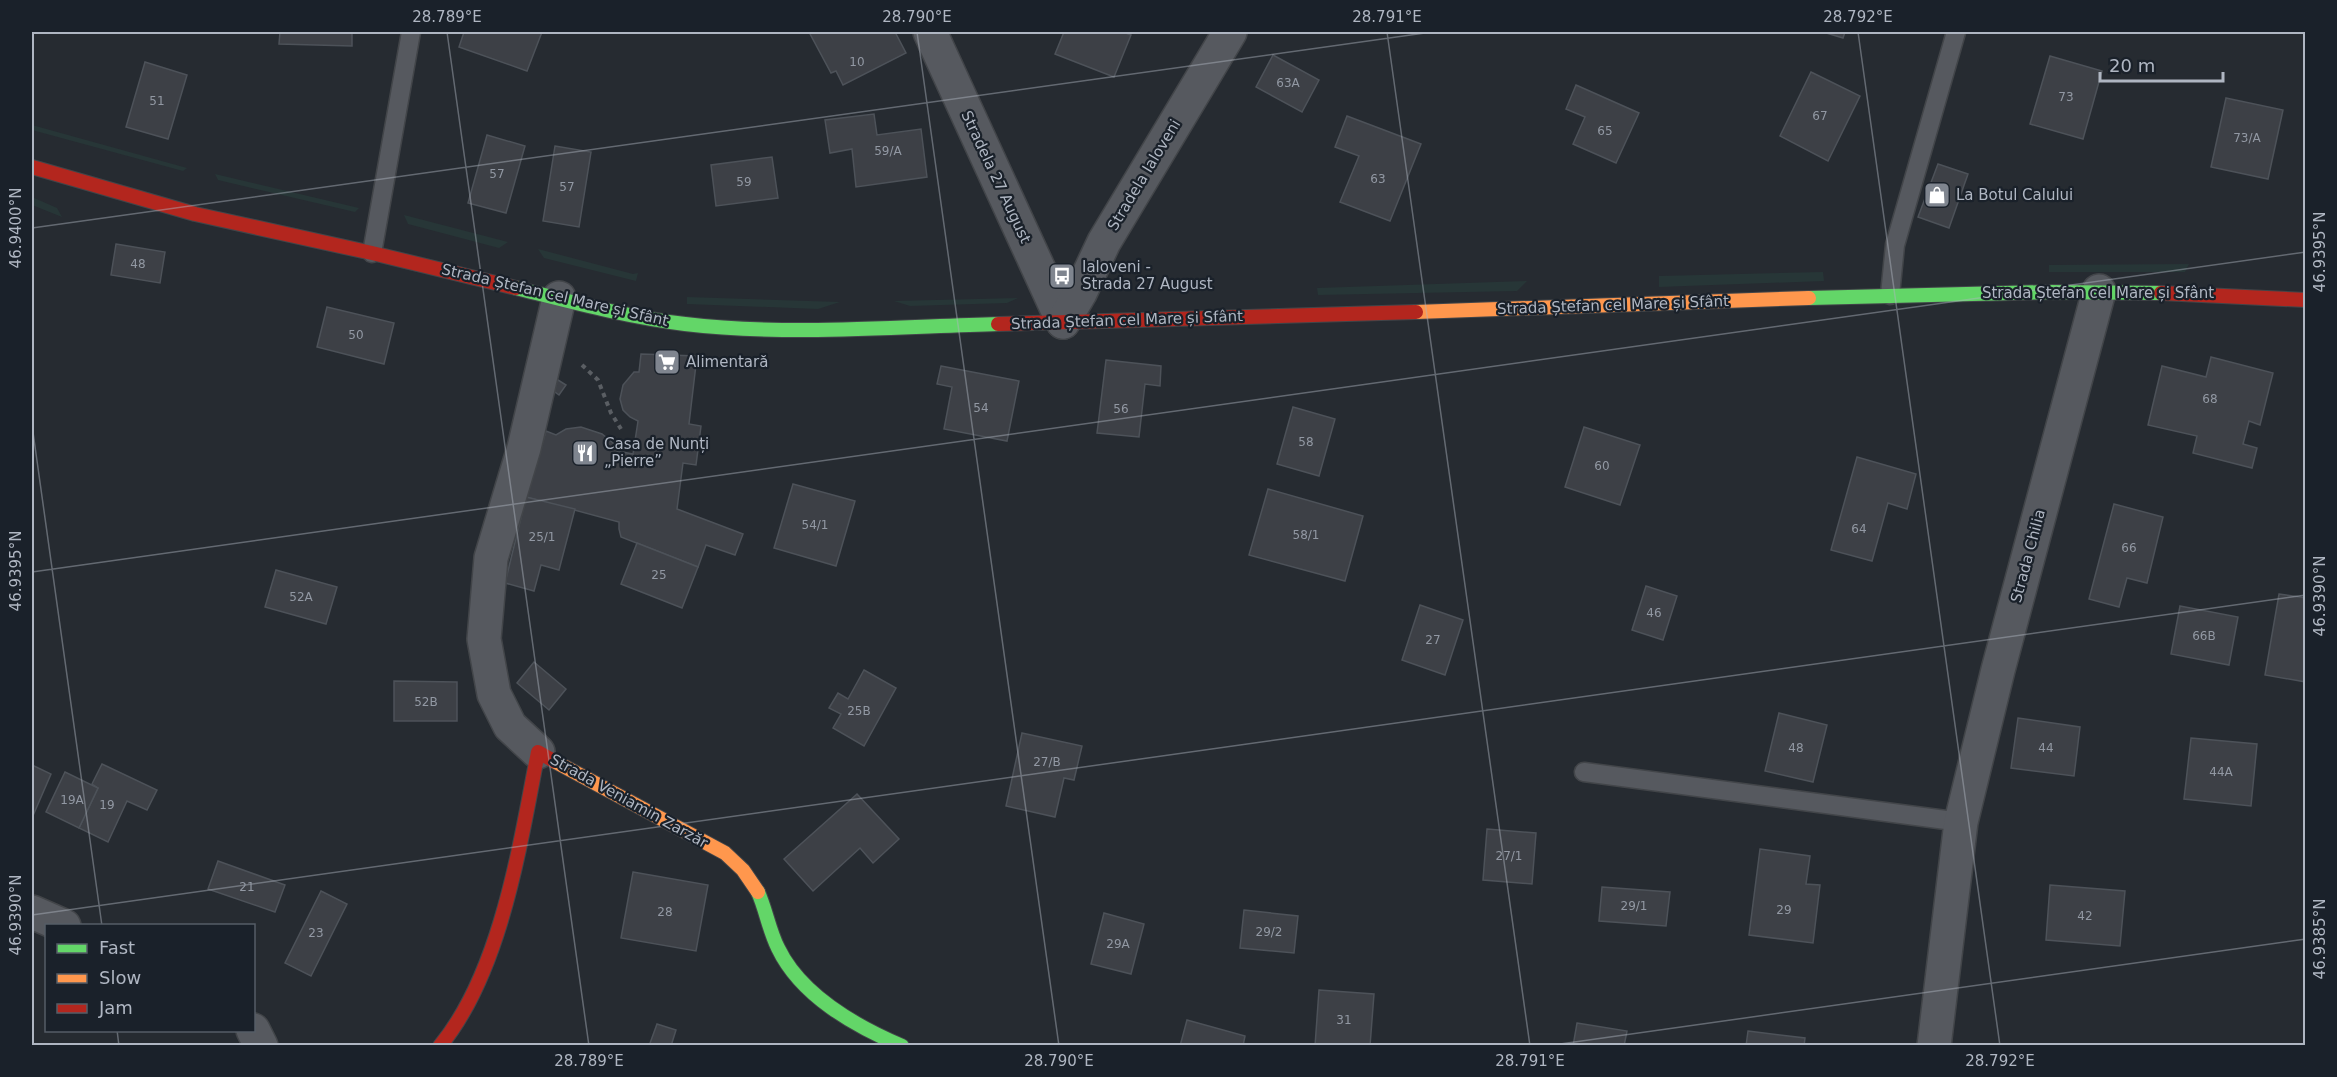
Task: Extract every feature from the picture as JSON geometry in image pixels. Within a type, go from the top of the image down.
[{"type":"main road","name":"Strada Ștefan cel Mare și Sfânt","points":[[32,166],[195,214],[372,253],[622,314],[685,324],[773,330],[1890,295],[2099,291],[2218,293],[2306,300]]},
{"type":"main road","name":"Strada Veniamin Zarzăr","points":[[440,1046],[452,1032],[472,999],[492,946],[519,853],[538,752],[725,853],[742,869],[757,891],[779,949],[792,970],[829,1006],[884,1042]]},
{"type":"street","name":"Stradela 27 August","points":[[930,32],[1063,322]]},
{"type":"street","name":"Stradela Ialoveni","points":[[1063,322],[1104,242],[1230,32]]},
{"type":"street","name":"Strada Chilia","points":[[1934,1046],[1961,822],[1998,670],[2099,291]]},
{"type":"street","points":[[538,752],[510,726],[494,694],[484,639],[491,558],[524,448],[559,298]]},
{"type":"street","points":[[32,912],[59,924]]},
{"type":"lane","points":[[372,253],[411,32]]},
{"type":"lane","points":[[1890,295],[1895,245],[1956,32]]},
{"type":"lane","points":[[1584,772],[1961,822]]},
{"type":"path","points":[[551,332],[598,380],[611,413],[621,429]]},
{"type":"shaded area","points":[[32,125],[187,168],[183,171],[32,130]]},
{"type":"shaded area","points":[[215,174],[359,208],[355,212],[218,180]]},
{"type":"shaded area","points":[[32,197],[57,208],[62,217],[32,205]]},
{"type":"shaded area","points":[[404,215],[508,242],[499,248],[408,224]]},
{"type":"shaded area","points":[[538,249],[633,274],[638,273],[636,281],[544,258]]},
{"type":"shaded area","points":[[2189,264],[2185,272],[2049,272],[2049,265]]},
{"type":"shaded area","points":[[1823,272],[1824,281],[1659,287],[1659,276]]},
{"type":"shaded area","points":[[1527,281],[1517,291],[1318,295],[1317,288]]},
{"type":"shaded area","points":[[687,297],[840,302],[818,309],[687,304]]},
{"type":"shaded area","points":[[1018,298],[1007,303],[910,306],[894,301]]},
{"type":"building","points":[[280,32],[352,32],[352,46],[279,44]]},
{"type":"building","points":[[464,32],[542,32],[527,71],[459,47]]},
{"type":"building","points":[[809,32],[895,32],[906,53],[843,85],[836,71],[831,73]]},
{"type":"building","points":[[1064,32],[1123,32],[1131,35],[1114,77],[1055,54]]},
{"type":"building","points":[[1823,32],[1845,32],[1843,38]]},
{"type":"building","points":[[1273,55],[1319,80],[1302,112],[1256,87]]},
{"type":"building","points":[[2050,56],[2102,71],[2083,139],[2030,124]]},
{"type":"building","points":[[145,62],[187,75],[168,139],[126,127]]},
{"type":"building","points":[[1811,72],[1860,96],[1828,161],[1780,136]]},
{"type":"building","points":[[1576,85],[1639,113],[1616,163],[1573,144],[1585,117],[1566,109]]},
{"type":"building","points":[[2226,98],[2283,110],[2268,179],[2211,167]]},
{"type":"building","points":[[874,114],[877,135],[921,129],[927,177],[856,187],[852,149],[830,153],[825,120]]},
{"type":"building","points":[[1347,116],[1421,144],[1390,221],[1340,202],[1359,156],[1335,147]]},
{"type":"building","points":[[487,135],[525,146],[506,213],[468,203]]},
{"type":"building","points":[[555,146],[591,152],[579,227],[543,221]]},
{"type":"building","points":[[772,157],[778,198],[716,206],[711,165]]},
{"type":"building","points":[[1938,164],[1968,174],[1949,228],[1918,217]]},
{"type":"building","points":[[116,244],[165,252],[160,283],[111,275]]},
{"type":"building","points":[[1052,270],[1070,271],[1069,280],[1051,279]]},
{"type":"building","points":[[327,307],[394,323],[384,364],[317,347]]},
{"type":"building","points":[[641,354],[697,356],[689,424],[701,426],[696,465],[683,463],[677,509],[743,534],[735,555],[706,545],[698,567],[621,537],[619,522],[526,497],[546,431],[556,435],[566,429],[581,427],[602,434],[613,443],[617,451],[633,454],[638,421],[623,410],[620,399],[623,385],[634,372],[639,372]]},
{"type":"building","points":[[2211,357],[2273,373],[2260,425],[2249,421],[2243,444],[2257,448],[2252,468],[2193,453],[2197,436],[2148,425],[2162,366],[2206,377]]},
{"type":"building","points":[[1106,360],[1161,366],[1160,386],[1145,384],[1139,437],[1097,433]]},
{"type":"building","points":[[941,366],[1019,381],[1007,441],[944,429],[952,387],[937,384]]},
{"type":"building","points":[[558,380],[566,385],[559,395],[551,389]]},
{"type":"building","points":[[1293,407],[1335,419],[1319,476],[1277,464]]},
{"type":"building","points":[[1584,427],[1640,445],[1620,505],[1565,487]]},
{"type":"building","points":[[1857,457],[1916,474],[1907,509],[1888,503],[1872,561],[1831,550]]},
{"type":"building","points":[[793,484],[855,501],[836,566],[774,548]]},
{"type":"building","points":[[1268,489],[1363,516],[1345,581],[1249,555]]},
{"type":"building","points":[[526,497],[575,509],[559,570],[541,565],[534,591],[505,583]]},
{"type":"building","points":[[2114,504],[2163,517],[2147,583],[2127,578],[2119,607],[2089,599]]},
{"type":"building","points":[[637,543],[698,567],[682,608],[621,584]]},
{"type":"building","points":[[276,570],[337,587],[326,624],[265,607]]},
{"type":"building","points":[[1646,586],[1677,596],[1663,640],[1632,630]]},
{"type":"building","points":[[2279,594],[2306,598],[2306,682],[2265,675]]},
{"type":"building","points":[[1420,605],[1463,620],[1445,675],[1402,660]]},
{"type":"building","points":[[2180,606],[2238,617],[2229,665],[2171,654]]},
{"type":"building","points":[[534,662],[566,689],[549,710],[517,683]]},
{"type":"building","points":[[864,670],[896,688],[864,746],[833,728],[841,714],[829,708],[838,693],[848,699]]},
{"type":"building","points":[[394,681],[457,682],[457,721],[394,721]]},
{"type":"building","points":[[1779,713],[1827,725],[1813,782],[1765,771]]},
{"type":"building","points":[[2018,718],[2080,727],[2074,776],[2011,768]]},
{"type":"building","points":[[1022,733],[1082,746],[1074,780],[1064,778],[1055,817],[1006,806]]},
{"type":"building","points":[[2191,738],[2257,744],[2251,806],[2184,799]]},
{"type":"building","points":[[102,764],[157,790],[147,810],[127,801],[108,842],[79,828],[98,788],[92,784]]},
{"type":"building","points":[[32,765],[51,774],[32,818]]},
{"type":"building","points":[[65,772],[98,788],[79,828],[46,812]]},
{"type":"building","points":[[857,794],[899,839],[873,863],[860,848],[813,891],[784,859]]},
{"type":"building","points":[[1487,829],[1536,833],[1532,884],[1483,880]]},
{"type":"building","points":[[1760,849],[1810,856],[1806,884],[1820,885],[1813,943],[1749,935]]},
{"type":"building","points":[[218,861],[285,885],[275,912],[208,889]]},
{"type":"building","points":[[633,872],[708,885],[696,951],[621,938]]},
{"type":"building","points":[[2050,885],[2125,891],[2120,946],[2046,940]]},
{"type":"building","points":[[1602,887],[1670,892],[1666,926],[1599,921]]},
{"type":"building","points":[[321,891],[347,904],[311,976],[285,963]]},
{"type":"building","points":[[1244,910],[1298,916],[1294,953],[1240,948]]},
{"type":"building","points":[[1104,913],[1144,924],[1131,974],[1091,964]]},
{"type":"building","points":[[1319,990],[1374,994],[1370,1046],[1315,1046]]},
{"type":"building","points":[[1187,1020],[1245,1036],[1243,1046],[1180,1046]]},
{"type":"building","points":[[1577,1023],[1627,1031],[1624,1046],[1573,1046]]},
{"type":"building","points":[[657,1024],[676,1030],[671,1046],[649,1046]]},
{"type":"building","points":[[1748,1031],[1805,1038],[1804,1046],[1746,1046]]},
{"type":"traffic: fast","points":[[516,288],[600,309],[685,324],[724,328],[841,330],[998,324]]},
{"type":"traffic: fast","points":[[1809,298],[2049,292],[2161,293]]},
{"type":"traffic: fast","points":[[758,892],[778,948],[800,981],[831,1008],[848,1019],[902,1046]]},
{"type":"traffic: slow","points":[[1416,312],[1809,298]]},
{"type":"traffic: slow","points":[[554,761],[725,853],[743,870],[758,892]]},
{"type":"traffic: jam","points":[[32,167],[195,214],[516,288]]},
{"type":"traffic: jam","points":[[2161,293],[2306,300]]},
{"type":"traffic: jam","points":[[998,324],[1416,312]]},
{"type":"traffic: jam","points":[[440,1046],[461,1016],[479,982],[493,945],[515,866],[538,752],[554,761]]},
{"type":"place","name":"La Botul Calului","points":[[1937,195]]},
{"type":"place","name":"Ialoveni - Strada 27 August","points":[[1062,276]]},
{"type":"place","name":"Alimentară","points":[[667,362]]},
{"type":"place","name":"Casa de Nunți „Pierre”","points":[[585,453]]}]
